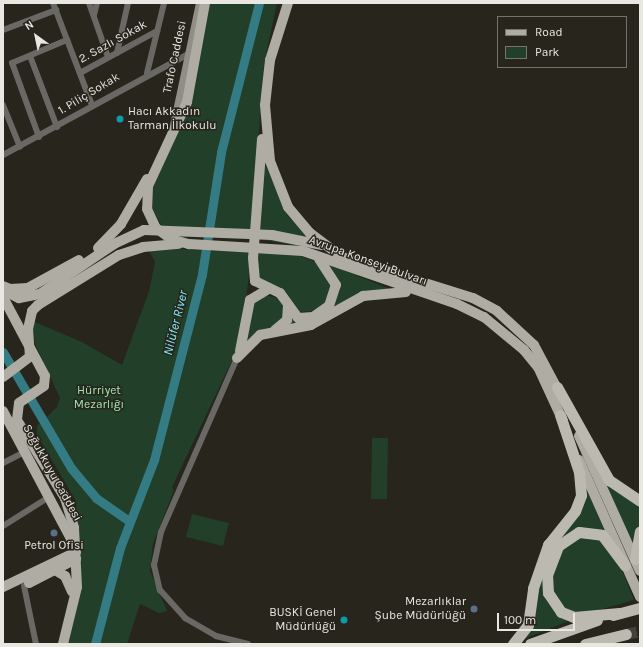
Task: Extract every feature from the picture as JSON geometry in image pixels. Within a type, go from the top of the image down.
[{"type":"highway","points":[[557,387],[609,480],[640,502]]},
{"type":"highway","points":[[513,644],[528,625],[533,588],[548,545],[575,511],[581,495],[579,472],[560,415]]},
{"type":"highway","points":[[619,613],[574,617],[562,612],[551,600],[547,575],[558,546],[579,532],[602,535],[630,562],[640,531]]},
{"type":"highway","points":[[530,644],[619,613],[640,608]]},
{"type":"highway","points":[[585,644],[626,634],[606,644]]},
{"type":"main road","name":"Trafo Caddesi","points":[[170,140],[200,3]]},
{"type":"main road","name":"Avrupa Konseyi Bulvarı","points":[[206,3],[187,102],[170,140],[158,162],[147,193],[149,216],[164,234],[188,244],[275,246],[314,255],[414,292],[457,304],[505,332],[538,367],[630,562],[640,570]]},
{"type":"main road","points":[[280,3],[280,24]]},
{"type":"main road","name":"Avrupa Konseyi Bulvarı","points":[[288,3],[280,24],[270,60],[265,105],[270,161],[279,193],[310,234],[332,249],[362,265],[473,298],[496,311],[534,345],[557,387],[630,562],[635,586],[640,597]]},
{"type":"main road","points":[[265,105],[253,276],[268,290],[280,293],[298,318],[306,319],[329,306],[336,285],[326,264],[314,255]]},
{"type":"main road","points":[[3,286],[10,289],[34,286],[99,248],[121,224],[158,162]]},
{"type":"main road","points":[[3,290],[19,298],[30,298],[104,251],[144,230],[272,235],[303,239],[332,249]]},
{"type":"main road","points":[[3,377],[27,361],[31,347],[30,317],[48,299],[119,255],[156,245],[188,244]]},
{"type":"main road","points":[[237,358],[250,300],[268,290]]},
{"type":"main road","points":[[237,358],[260,335],[275,330],[311,325],[364,296],[414,292]]},
{"type":"main road","points":[[3,296],[23,304],[48,299]]},
{"type":"main road","points":[[3,296],[31,347]]},
{"type":"main road","points":[[275,330],[288,316],[286,301]]},
{"type":"main road","name":"Soğukkuyu Caddesi","points":[[31,347],[45,376],[41,389],[22,400],[17,406],[17,420],[65,498],[74,528],[72,592],[58,644]]},
{"type":"main road","name":"Soğukkuyu Caddesi","points":[[3,411],[71,537],[77,587],[63,644]]},
{"type":"main road","points":[[3,587],[23,580],[74,556]]},
{"type":"main road","points":[[3,593],[24,586],[55,565]]},
{"type":"main road","points":[[55,565],[65,576],[72,592]]},
{"type":"street","points":[[53,3],[92,105]]},
{"type":"street","points":[[89,3],[108,57]]},
{"type":"street","points":[[94,16],[97,3]]},
{"type":"street","points":[[117,53],[128,3]]},
{"type":"street","points":[[147,73],[164,3]]},
{"type":"street","points":[[3,30],[56,10]]},
{"type":"street","name":"2. Sazlı Sokak","points":[[80,73],[157,31]]},
{"type":"street","points":[[39,137],[12,63],[67,40]]},
{"type":"street","name":"1. Piliç Sokak","points":[[3,155],[57,127],[147,73],[188,54]]},
{"type":"street","points":[[30,56],[57,127]]},
{"type":"street","points":[[3,105],[20,147]]},
{"type":"street","points":[[237,358],[161,532],[154,565],[160,590],[185,618],[216,636],[248,644]]},
{"type":"street","points":[[3,463],[25,452]]},
{"type":"street","points":[[3,526],[49,497]]},
{"type":"street","points":[[24,586],[36,644]]},
{"type":"green space","points":[[210,3],[277,3],[264,64],[251,239],[184,237],[162,226],[153,210],[153,186],[194,92]]},
{"type":"green space","points":[[264,162],[288,216],[323,250],[258,239]]},
{"type":"green space","name":"Hürriyet Mezarlığı","points":[[176,249],[251,252],[244,324],[235,354],[172,487],[174,490],[153,544],[150,571],[167,611],[159,613],[140,604],[127,644],[66,644],[79,564],[76,501],[37,435],[37,426],[57,407],[60,398],[35,344],[32,324],[35,322],[82,342],[122,365],[149,291],[155,262],[149,251]]},
{"type":"green space","points":[[257,253],[296,254],[321,264],[333,283],[330,299],[316,311],[300,312],[285,291],[259,278]]},
{"type":"green space","points":[[326,263],[390,289],[361,293],[323,316],[285,326],[291,316],[323,313],[336,277]]},
{"type":"green space","points":[[265,295],[278,298],[285,308],[285,316],[280,323],[246,343],[254,301]]},
{"type":"green space","points":[[372,438],[388,438],[387,499],[371,499]]},
{"type":"green space","points":[[605,481],[640,504],[640,525],[632,543]]},
{"type":"green space","points":[[584,483],[606,533],[580,528],[556,543],[543,580],[571,620],[524,639],[548,552],[575,520]]},
{"type":"green space","points":[[192,514],[229,523],[223,546],[186,537]]},
{"type":"green space","points":[[578,536],[598,536],[619,563],[634,600],[592,612],[570,612],[556,601],[550,583],[563,546]]},
{"type":"waterway","name":"Nilüfer River","points":[[95,644],[120,548],[154,460],[202,274],[221,152],[259,3]]},
{"type":"waterway","points":[[3,352],[71,468],[96,498],[129,521]]},
{"type":"tunnel","points":[[626,634],[640,631]]},
{"type":"place","name":"Hacı Akkadın Tarman İlkokulu","points":[[120,119]]},
{"type":"place","name":"Petrol Ofisi","points":[[54,533]]},
{"type":"place","name":"Mezarlıklar Şube Müdürlüğü","points":[[474,609]]},
{"type":"place","name":"BUSKİ Genel Müdürlüğü","points":[[344,620]]}]
